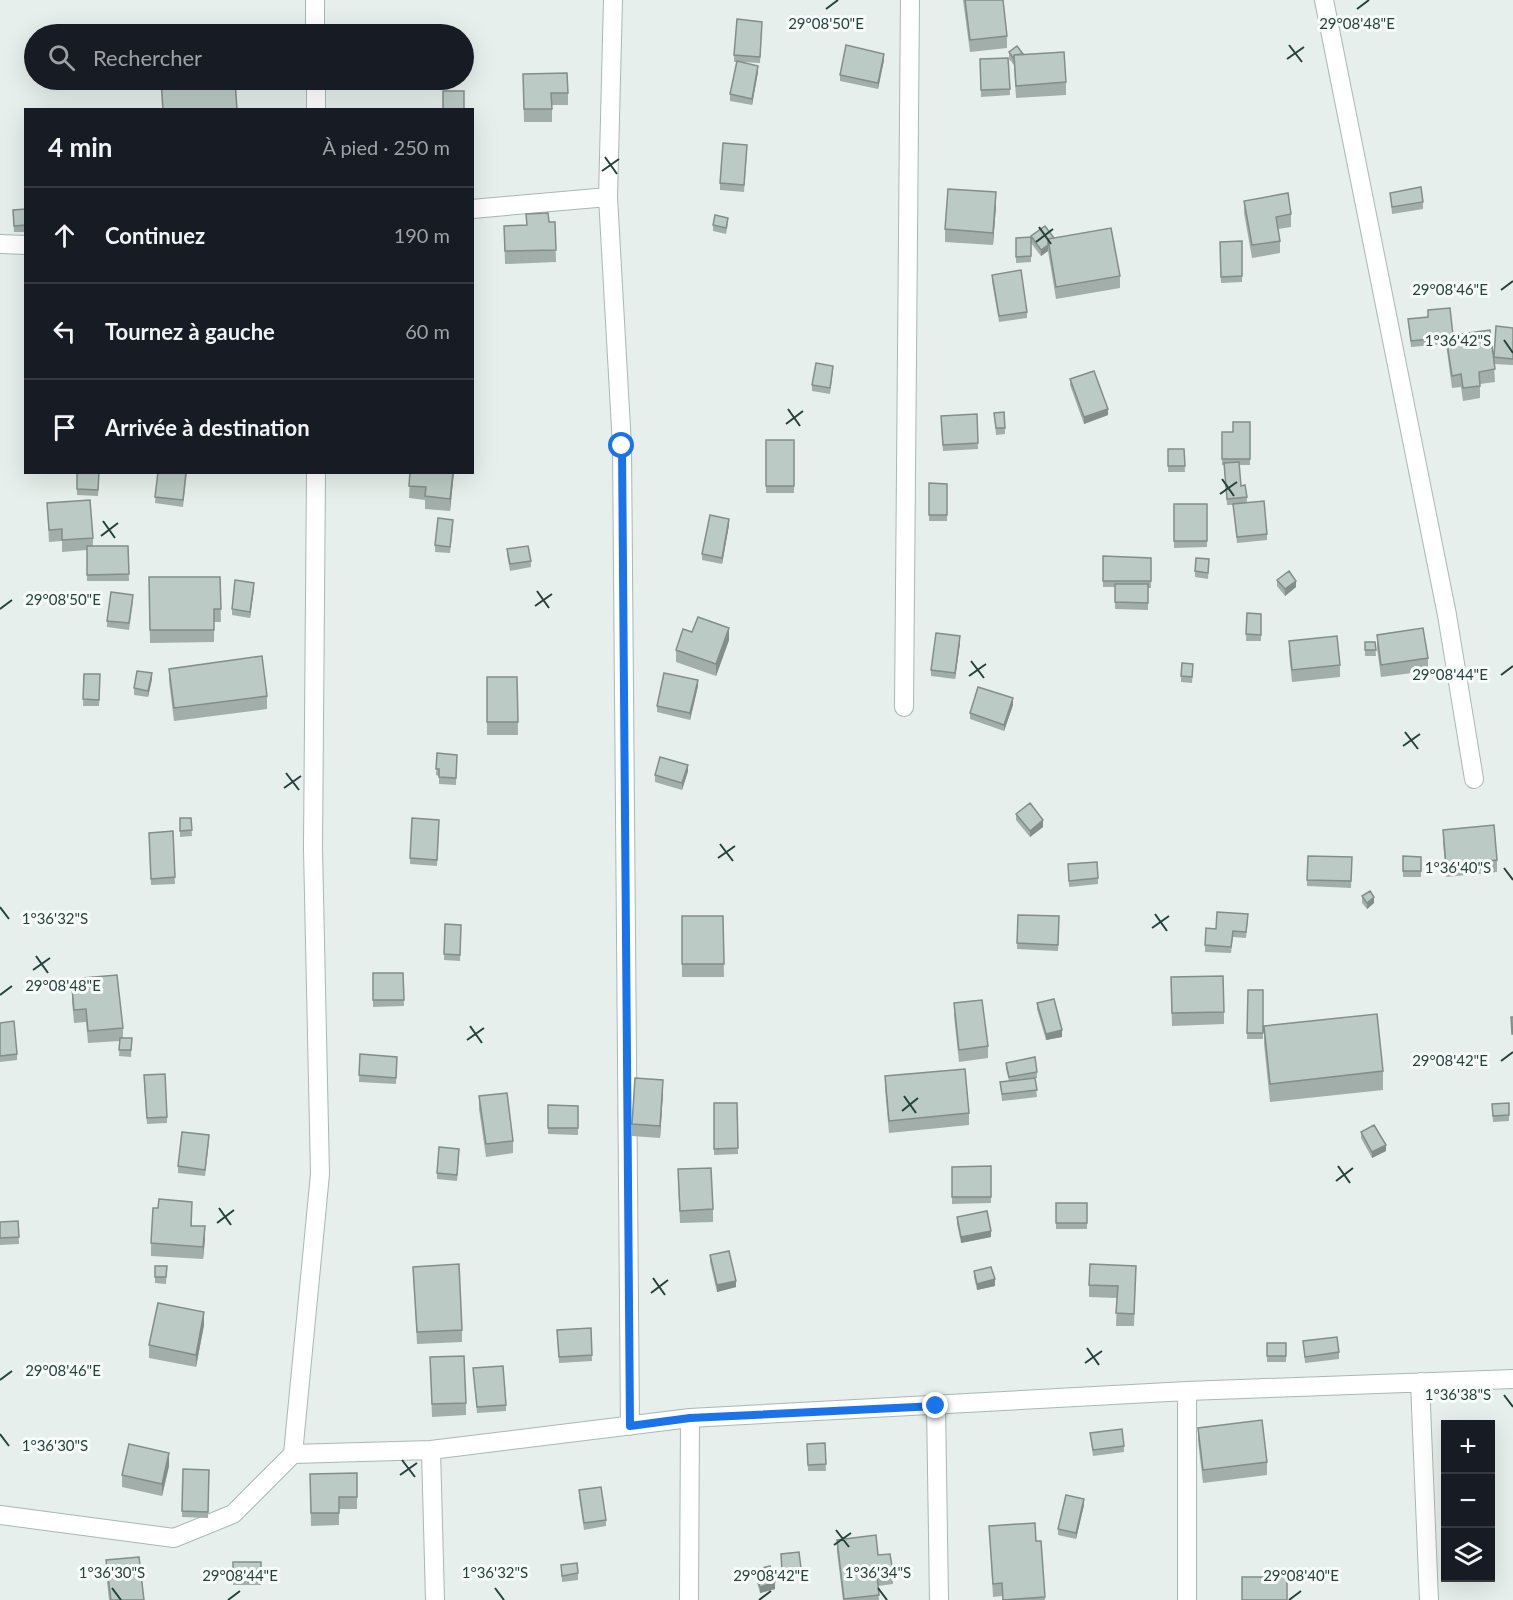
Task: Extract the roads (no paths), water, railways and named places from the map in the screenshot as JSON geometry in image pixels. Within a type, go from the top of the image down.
[{"type":"street","points":[[315,0],[315,24]]},
{"type":"street","points":[[613,0],[608,197],[622,446],[630,1426]]},
{"type":"street","points":[[904,707],[910,0]]},
{"type":"street","points":[[1324,0],[1447,615],[1474,779]]},
{"type":"street","points":[[316,90],[316,108]]},
{"type":"street","points":[[474,209],[608,197]]},
{"type":"street","points":[[0,244],[24,245]]},
{"type":"street","points":[[0,1515],[174,1538],[234,1514],[293,1454],[320,1174],[313,849],[316,474]]},
{"type":"street","points":[[293,1454],[431,1450],[690,1418],[1186,1391],[1513,1379]]},
{"type":"street","points":[[1420,1382],[1429,1600]]},
{"type":"street","points":[[1186,1391],[1186,1600]]},
{"type":"street","points":[[936,1406],[939,1600]]},
{"type":"street","points":[[689,1600],[690,1418]]},
{"type":"street","points":[[431,1450],[435,1600]]}]
